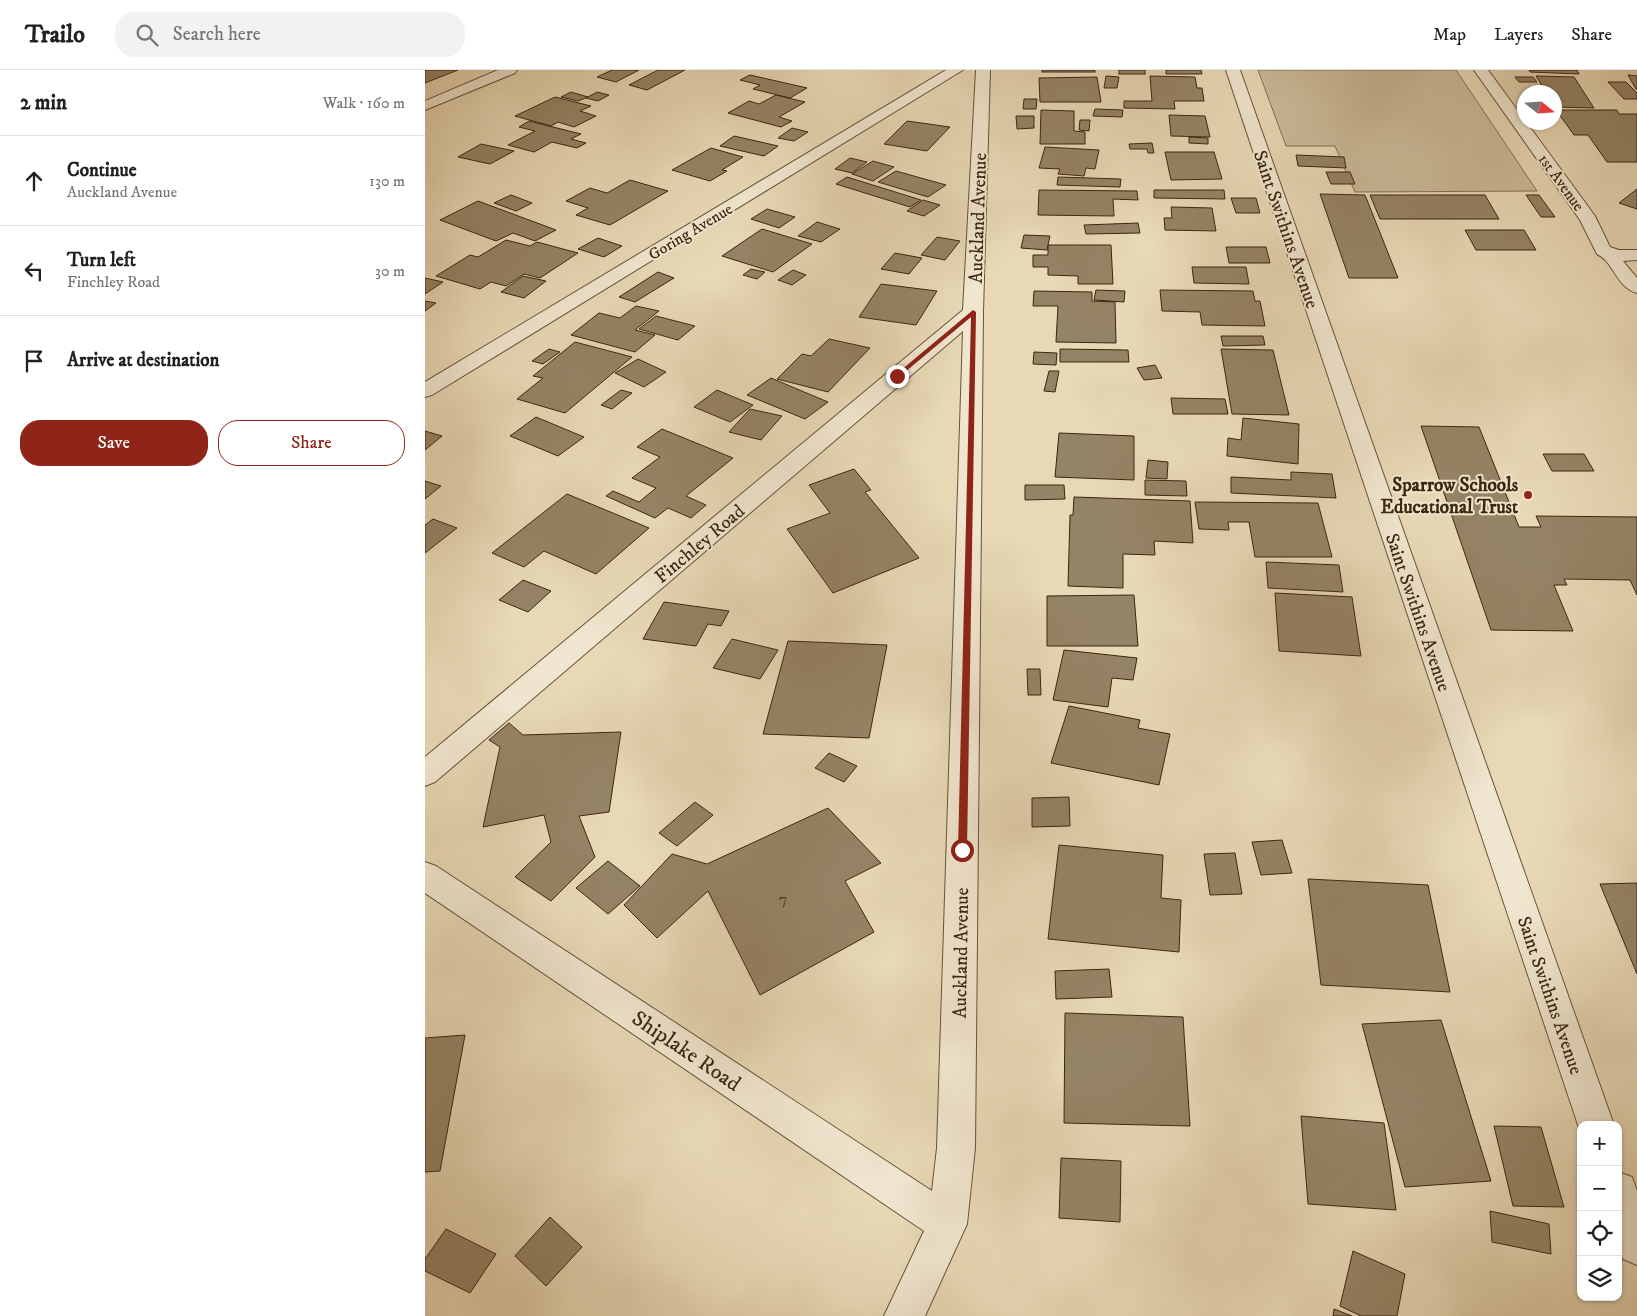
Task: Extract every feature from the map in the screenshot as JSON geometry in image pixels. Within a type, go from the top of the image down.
[{"type":"street","points":[[425,106],[509,70]]},
{"type":"street","name":"Goring Avenue","points":[[425,391],[956,70]]},
{"type":"street","name":"Auckland Avenue","points":[[903,1316],[948,1224],[956,1148],[973,312],[983,70]]},
{"type":"street","name":"Saint Swithins Avenue","points":[[1233,70],[1595,1121]]},
{"type":"street","name":"1st Avenue","points":[[1481,70],[1589,220],[1621,251],[1626,278],[1637,287]]},
{"type":"street","name":"Finchley Road","points":[[425,774],[973,312]]},
{"type":"street","name":"Shiplake Road","points":[[425,876],[948,1224]]},
{"type":"street","points":[[1622,1202],[1637,1245]]},
{"type":"shaded area","points":[[1258,70],[1456,70],[1537,191],[1355,192],[1335,146],[1286,146]]},
{"type":"building","points":[[425,70],[458,70],[425,83]]},
{"type":"building","points":[[612,70],[639,70],[616,82],[597,77]]},
{"type":"building","points":[[658,70],[685,70],[647,90],[629,85]]},
{"type":"building","points":[[1042,70],[1095,70],[1095,72],[1042,72]]},
{"type":"building","points":[[1119,70],[1145,70],[1145,74],[1119,74]]},
{"type":"building","points":[[1166,70],[1201,70],[1202,74],[1166,74]]},
{"type":"building","points":[[1529,70],[1577,70],[1579,74],[1530,72]]},
{"type":"building","points":[[750,75],[807,88],[790,98],[753,89],[760,85],[740,80]]},
{"type":"building","points":[[1628,75],[1637,76],[1637,89],[1636,89]]},
{"type":"building","points":[[1106,76],[1119,77],[1117,88],[1104,88]]},
{"type":"building","points":[[1150,76],[1195,77],[1197,88],[1202,88],[1204,101],[1174,101],[1175,109],[1124,108],[1124,101],[1152,101]]},
{"type":"building","points":[[1536,76],[1574,77],[1594,108],[1562,107],[1562,85],[1542,85]]},
{"type":"building","points":[[1097,77],[1101,102],[1040,102],[1039,78]]},
{"type":"building","points":[[1515,77],[1533,77],[1537,82],[1519,82]]},
{"type":"building","points":[[1608,82],[1626,82],[1637,93],[1637,99],[1624,99]]},
{"type":"building","points":[[571,92],[588,97],[578,101],[561,97]]},
{"type":"building","points":[[597,92],[609,95],[598,101],[586,98]]},
{"type":"building","points":[[776,95],[805,102],[779,117],[792,121],[781,127],[728,113],[749,101],[759,104]]},
{"type":"building","points":[[555,97],[591,106],[580,111],[596,116],[574,127],[558,122],[551,126],[515,116]]},
{"type":"building","points":[[1024,99],[1037,99],[1036,109],[1023,109]]},
{"type":"building","points":[[1095,109],[1123,110],[1122,117],[1093,116]]},
{"type":"building","points":[[1041,110],[1074,111],[1074,131],[1085,132],[1085,144],[1040,144]]},
{"type":"building","points":[[1562,110],[1617,110],[1619,114],[1637,114],[1637,162],[1607,162],[1588,135],[1574,135],[1562,118]]},
{"type":"building","points":[[1169,115],[1205,116],[1210,137],[1171,136]]},
{"type":"building","points":[[1016,116],[1034,116],[1034,128],[1017,129]]},
{"type":"building","points":[[1080,120],[1090,120],[1089,131],[1079,130]]},
{"type":"building","points":[[529,121],[581,134],[571,139],[586,143],[577,148],[552,142],[534,152],[508,145],[535,131],[519,127]]},
{"type":"building","points":[[907,121],[950,127],[927,151],[884,144]]},
{"type":"building","points":[[792,128],[808,132],[794,141],[778,138]]},
{"type":"building","points":[[734,136],[778,146],[764,156],[720,146]]},
{"type":"building","points":[[1189,137],[1208,138],[1208,144],[1189,143]]},
{"type":"building","points":[[1152,143],[1154,153],[1148,153],[1147,149],[1130,149],[1129,144]]},
{"type":"building","points":[[481,144],[514,151],[490,164],[458,157]]},
{"type":"building","points":[[1045,147],[1099,150],[1095,169],[1086,168],[1084,176],[1058,174],[1060,169],[1039,168]]},
{"type":"building","points":[[711,148],[743,157],[722,170],[727,171],[710,181],[672,170]]},
{"type":"building","points":[[1165,152],[1214,152],[1222,179],[1171,180]]},
{"type":"building","points":[[1296,155],[1344,157],[1346,168],[1298,166]]},
{"type":"building","points":[[850,158],[867,162],[852,173],[835,169]]},
{"type":"building","points":[[873,161],[894,167],[873,181],[852,174]]},
{"type":"building","points":[[896,171],[946,185],[928,197],[878,182]]},
{"type":"building","points":[[1326,172],[1350,172],[1355,184],[1331,184]]},
{"type":"building","points":[[847,177],[921,200],[910,207],[836,184]]},
{"type":"building","points":[[1058,177],[1121,179],[1120,187],[1057,185]]},
{"type":"building","points":[[630,180],[668,191],[610,225],[576,215],[588,208],[566,201],[590,188],[607,193]]},
{"type":"building","points":[[1637,189],[1637,209],[1619,203]]},
{"type":"building","points":[[1039,190],[1137,191],[1138,200],[1113,199],[1114,216],[1038,215]]},
{"type":"building","points":[[1154,190],[1224,190],[1225,199],[1154,198]]},
{"type":"building","points":[[1320,194],[1365,195],[1398,278],[1349,278]]},
{"type":"building","points":[[511,195],[532,203],[516,211],[494,203]]},
{"type":"building","points":[[1370,195],[1485,195],[1499,219],[1380,219]]},
{"type":"building","points":[[1526,195],[1539,195],[1555,217],[1541,217]]},
{"type":"building","points":[[1231,198],[1256,198],[1260,213],[1236,213]]},
{"type":"building","points":[[923,200],[940,205],[924,216],[907,211]]},
{"type":"building","points":[[478,201],[556,230],[535,241],[513,233],[496,241],[440,220]]},
{"type":"building","points":[[1171,207],[1212,208],[1216,231],[1165,230],[1164,218],[1172,218]]},
{"type":"building","points":[[767,209],[795,217],[779,228],[751,219]]},
{"type":"building","points":[[817,222],[840,229],[821,242],[798,236]]},
{"type":"building","points":[[1138,223],[1140,233],[1086,234],[1084,225]]},
{"type":"building","points":[[762,229],[812,244],[773,272],[722,256]]},
{"type":"building","points":[[1465,230],[1524,230],[1536,250],[1476,250]]},
{"type":"building","points":[[1024,235],[1050,236],[1047,250],[1021,248]]},
{"type":"building","points":[[937,237],[960,241],[945,260],[921,255]]},
{"type":"building","points":[[598,238],[622,246],[604,257],[578,249]]},
{"type":"building","points":[[506,240],[530,246],[537,242],[578,253],[540,278],[524,274],[506,286],[491,282],[480,289],[436,276],[470,255],[478,257]]},
{"type":"building","points":[[1048,245],[1111,245],[1113,284],[1078,284],[1078,276],[1048,275],[1048,267],[1033,267],[1033,255],[1048,255]]},
{"type":"building","points":[[1226,247],[1266,247],[1270,263],[1229,263]]},
{"type":"building","points":[[895,253],[922,258],[909,274],[881,269]]},
{"type":"building","points":[[1192,267],[1246,267],[1249,284],[1194,283]]},
{"type":"building","points":[[751,269],[765,272],[757,279],[743,275]]},
{"type":"building","points":[[793,270],[806,275],[792,285],[778,280]]},
{"type":"building","points":[[658,272],[674,278],[635,302],[619,297]]},
{"type":"building","points":[[523,276],[546,281],[524,298],[501,292]]},
{"type":"building","points":[[425,278],[443,282],[425,294]]},
{"type":"building","points":[[881,284],[937,291],[916,325],[859,317]]},
{"type":"building","points":[[1096,290],[1125,291],[1124,302],[1094,300]]},
{"type":"building","points":[[1160,290],[1253,291],[1255,301],[1260,301],[1265,326],[1202,325],[1200,312],[1162,311]]},
{"type":"building","points":[[1034,291],[1092,292],[1092,301],[1115,302],[1116,343],[1056,342],[1058,306],[1033,306]]},
{"type":"building","points":[[425,301],[436,303],[425,311]]},
{"type":"building","points":[[636,306],[659,311],[635,330],[655,335],[635,352],[571,335],[599,313],[620,318]]},
{"type":"building","points":[[656,316],[695,326],[678,340],[639,329]]},
{"type":"building","points":[[1221,336],[1263,336],[1265,345],[1223,346]]},
{"type":"building","points":[[829,339],[870,348],[828,392],[777,379],[802,354],[811,356]]},
{"type":"building","points":[[575,342],[632,357],[565,413],[517,399],[543,378],[533,376]]},
{"type":"building","points":[[549,349],[560,352],[543,364],[532,361]]},
{"type":"building","points":[[1060,349],[1128,350],[1129,362],[1060,362]]},
{"type":"building","points":[[1221,349],[1273,350],[1289,415],[1232,414]]},
{"type":"building","points":[[1034,352],[1057,353],[1056,365],[1033,364]]},
{"type":"building","points":[[638,359],[666,372],[644,387],[615,373]]},
{"type":"building","points":[[1155,365],[1162,378],[1144,380],[1137,368]]},
{"type":"building","points":[[1049,371],[1059,371],[1055,392],[1044,391]]},
{"type":"building","points":[[771,378],[828,402],[805,419],[747,395]]},
{"type":"building","points":[[621,390],[632,393],[612,409],[601,405]]},
{"type":"building","points":[[717,390],[753,405],[730,422],[694,407]]},
{"type":"building","points":[[1171,398],[1225,399],[1228,414],[1173,414]]},
{"type":"building","points":[[750,409],[782,416],[761,440],[729,432]]},
{"type":"building","points":[[536,417],[584,437],[558,456],[510,436]]},
{"type":"building","points":[[1243,418],[1299,424],[1298,464],[1227,456],[1228,438],[1241,440]]},
{"type":"building","points":[[1421,426],[1479,427],[1519,527],[1541,527],[1536,516],[1637,517],[1637,595],[1630,580],[1564,579],[1567,585],[1554,585],[1573,631],[1491,630]]},
{"type":"building","points":[[662,429],[733,458],[686,496],[706,505],[691,518],[668,508],[655,518],[606,496],[613,491],[639,502],[656,488],[632,478],[660,457],[637,447]]},
{"type":"building","points":[[425,431],[442,436],[425,450]]},
{"type":"building","points":[[1059,433],[1134,436],[1134,480],[1055,477]]},
{"type":"building","points":[[1543,454],[1584,454],[1594,471],[1552,471]]},
{"type":"building","points":[[1148,460],[1168,462],[1167,479],[1146,478]]},
{"type":"building","points":[[854,469],[871,490],[865,492],[919,558],[833,593],[787,529],[830,513],[809,485]]},
{"type":"building","points":[[1291,472],[1332,474],[1336,498],[1231,493],[1231,477],[1291,480]]},
{"type":"building","points":[[1145,480],[1186,481],[1187,496],[1145,495]]},
{"type":"building","points":[[425,481],[441,486],[425,499]]},
{"type":"building","points":[[1025,485],[1064,485],[1065,499],[1025,500]]},
{"type":"building","points":[[567,494],[649,528],[596,574],[544,551],[524,567],[492,553]]},
{"type":"building","points":[[1074,497],[1190,501],[1193,543],[1154,541],[1155,555],[1123,554],[1123,588],[1068,586],[1070,515],[1073,515]]},
{"type":"building","points":[[1195,502],[1318,503],[1332,557],[1255,557],[1249,522],[1228,522],[1229,530],[1199,529]]},
{"type":"building","points":[[433,519],[457,528],[425,553],[425,525]]},
{"type":"building","points":[[1266,562],[1339,565],[1343,592],[1268,588]]},
{"type":"building","points":[[523,580],[551,591],[528,612],[499,600]]},
{"type":"building","points":[[1275,593],[1352,597],[1361,656],[1279,651]]},
{"type":"building","points":[[1134,595],[1138,646],[1047,646],[1047,596]]},
{"type":"building","points":[[664,602],[729,611],[721,626],[708,624],[696,646],[643,639]]},
{"type":"building","points":[[732,639],[778,650],[760,679],[713,668]]},
{"type":"building","points":[[788,641],[887,645],[869,738],[763,734]]},
{"type":"building","points":[[1064,650],[1137,658],[1133,680],[1112,678],[1108,707],[1053,700]]},
{"type":"building","points":[[1027,669],[1040,669],[1041,695],[1028,695]]},
{"type":"building","points":[[1069,706],[1140,720],[1138,728],[1170,734],[1159,785],[1051,763]]},
{"type":"building","points":[[509,723],[523,735],[621,732],[609,812],[579,816],[595,857],[551,901],[515,877],[551,842],[544,815],[483,827],[500,747],[489,740]]},
{"type":"building","points":[[829,753],[857,766],[844,782],[815,768]]},
{"type":"building","points":[[1069,797],[1070,826],[1032,827],[1032,798]]},
{"type":"building","points":[[695,802],[713,815],[677,846],[659,833]]},
{"type":"building","points":[[828,808],[881,863],[845,881],[874,932],[760,995],[708,891],[657,938],[624,905],[672,854],[707,864]]},
{"type":"building","points":[[1282,840],[1292,873],[1261,875],[1252,842]]},
{"type":"building","points":[[1059,845],[1163,855],[1161,898],[1181,900],[1179,952],[1048,939]]},
{"type":"building","points":[[1235,853],[1242,894],[1210,895],[1204,854]]},
{"type":"building","points":[[608,861],[640,886],[608,914],[576,888]]},
{"type":"building","points":[[1308,879],[1428,885],[1450,992],[1321,985]]},
{"type":"building","points":[[1637,883],[1637,974],[1600,884]]},
{"type":"building","points":[[1109,969],[1112,997],[1056,999],[1055,971]]},
{"type":"building","points":[[1065,1013],[1183,1017],[1190,1126],[1064,1123]]},
{"type":"building","points":[[1441,1020],[1491,1181],[1405,1187],[1362,1024]]},
{"type":"building","points":[[465,1035],[440,1171],[425,1172],[425,1038]]},
{"type":"building","points":[[1301,1116],[1384,1123],[1396,1210],[1308,1204]]},
{"type":"building","points":[[1494,1126],[1541,1127],[1564,1207],[1513,1206]]},
{"type":"building","points":[[1061,1158],[1121,1161],[1120,1222],[1059,1218]]},
{"type":"building","points":[[1490,1211],[1549,1224],[1551,1254],[1492,1242]]},
{"type":"building","points":[[550,1217],[582,1247],[546,1286],[515,1256]]},
{"type":"building","points":[[446,1229],[496,1254],[470,1293],[425,1271],[425,1259]]},
{"type":"building","points":[[1353,1251],[1405,1274],[1397,1316],[1361,1316],[1340,1306]]},
{"type":"building","points":[[1334,1309],[1352,1316],[1333,1316]]},
{"type":"place","name":"Sparrow Schools Educational Trust","points":[[1528,495]]},
{"type":"route","points":[[897,376],[973,312],[962,850]]}]
